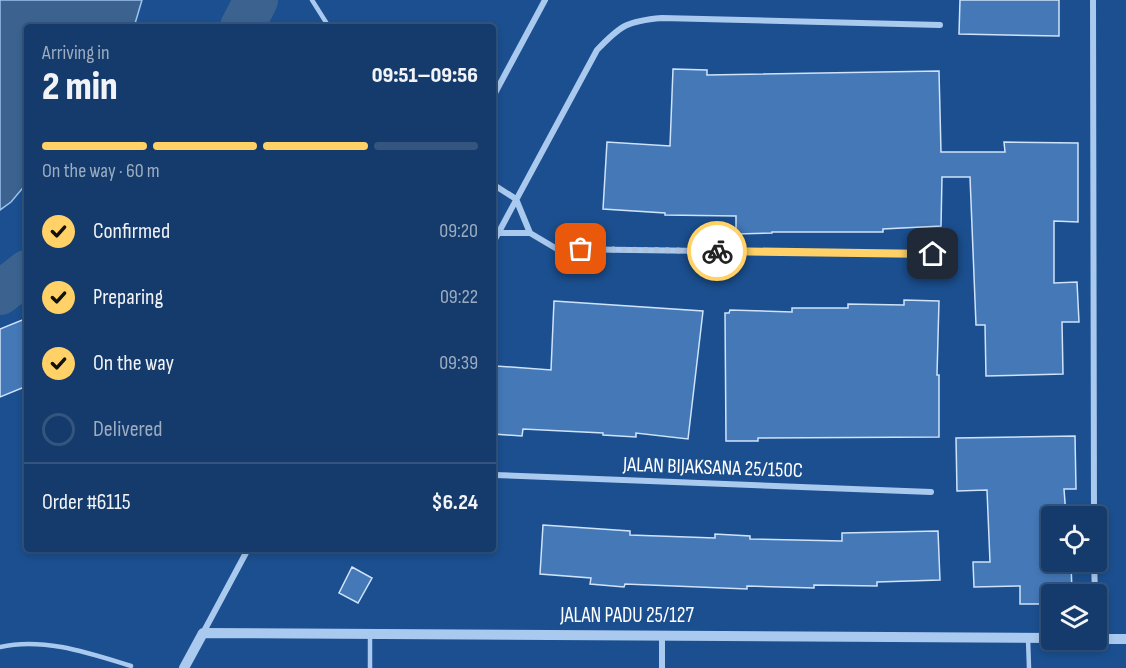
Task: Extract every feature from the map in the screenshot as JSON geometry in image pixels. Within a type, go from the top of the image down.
[{"type":"street","points":[[496,91],[545,0]]},
{"type":"street","points":[[1092,0],[1094,506]]},
{"type":"street","points":[[933,254],[557,249],[530,233],[496,232],[597,50],[617,30],[628,24],[639,20],[662,18],[940,25]]},
{"type":"street","points":[[496,186],[516,199],[530,233]]},
{"type":"street","name":"JALAN BIJAKSANA 25/150C","points":[[496,475],[930,492]]},
{"type":"street","points":[[184,668],[246,552]]},
{"type":"street","name":"JALAN PADU 25/127","points":[[203,633],[1041,638]]},
{"type":"street","points":[[662,635],[662,668]]},
{"type":"street","points":[[1107,639],[1126,639]]},
{"type":"lane","points":[[312,0],[327,24]]},
{"type":"lane","points":[[370,633],[370,668]]},
{"type":"lane","points":[[1029,638],[1029,668]]},
{"type":"lane","points":[[0,647],[14,644],[54,646],[130,666]]},
{"type":"water","points":[[0,0],[142,0],[135,24],[24,24],[24,187],[11,202],[0,210]]},
{"type":"building","points":[[960,0],[1059,0],[1059,36],[959,34]]},
{"type":"building","points":[[673,69],[707,70],[707,75],[939,71],[941,152],[1005,152],[1004,142],[1078,143],[1078,222],[1054,221],[1054,283],[1077,282],[1079,322],[1062,322],[1063,374],[986,376],[985,325],[976,325],[970,177],[942,177],[941,226],[883,229],[883,232],[736,234],[736,216],[665,215],[665,213],[603,209],[607,142],[670,146]]},
{"type":"building","points":[[904,300],[939,301],[937,375],[939,375],[939,437],[758,438],[758,441],[726,441],[725,313],[729,313],[730,310],[792,312],[792,308],[848,308],[848,304],[904,305]]},
{"type":"building","points":[[554,301],[703,311],[688,439],[636,433],[636,437],[523,429],[522,436],[496,434],[496,366],[551,370]]},
{"type":"building","points":[[24,319],[24,387],[0,397],[0,329]]},
{"type":"building","points":[[1075,436],[1076,489],[1064,489],[1065,506],[1041,506],[1041,572],[1071,572],[1072,584],[1041,584],[1041,604],[1020,604],[1020,586],[974,587],[973,562],[990,562],[987,490],[957,491],[956,438]]},
{"type":"building","points":[[543,525],[630,531],[630,535],[715,538],[715,534],[750,536],[750,539],[842,541],[842,533],[938,531],[940,580],[877,582],[877,586],[814,585],[814,588],[747,586],[747,589],[625,584],[624,587],[590,584],[591,578],[540,574]]},
{"type":"building","points":[[352,567],[372,578],[358,603],[339,593]]},
{"type":"waterway","points":[[244,24],[256,0]]},
{"type":"waterway","points":[[0,293],[24,274]]},
{"type":"way so far","points":[[581,249],[717,251]]},
{"type":"route","points":[[717,251],[933,254]]}]
